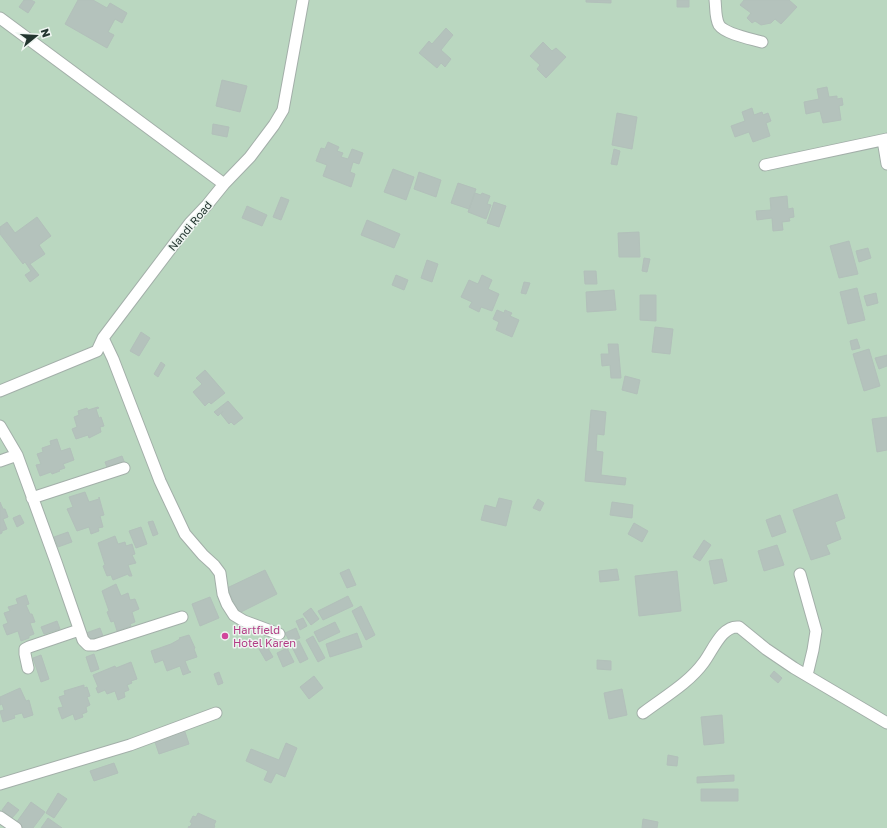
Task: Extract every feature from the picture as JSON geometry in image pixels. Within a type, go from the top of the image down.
[{"type":"street","name":"Nandi Road","points":[[0,391],[97,351],[103,338],[190,223],[250,157],[274,125],[283,110],[303,0]]},
{"type":"street","points":[[715,0],[716,14],[719,25],[729,32],[762,42]]},
{"type":"street","points":[[0,18],[224,184]]},
{"type":"street","points":[[765,165],[885,139],[887,164]]},
{"type":"street","points":[[103,338],[113,359],[152,464],[185,534],[220,573],[224,594],[234,615],[244,621],[279,634]]},
{"type":"street","points":[[0,426],[16,455],[83,640],[88,645],[95,645],[182,617]]},
{"type":"street","points":[[0,461],[16,455]]},
{"type":"street","points":[[32,498],[124,468]]},
{"type":"street","points":[[800,574],[816,631],[807,675]]},
{"type":"street","points":[[643,713],[696,672],[723,634],[729,628],[734,626],[739,627],[766,649],[807,675],[887,723]]},
{"type":"street","points":[[28,668],[25,654],[26,649],[79,630]]},
{"type":"street","points":[[0,784],[130,745],[216,713]]},
{"type":"street","points":[[0,817],[16,828]]},
{"type":"green space","points":[[0,0],[887,0],[887,828],[0,828]]},
{"type":"building","points":[[24,0],[31,0],[35,2],[28,13],[19,7]]},
{"type":"building","points":[[78,0],[93,0],[107,8],[110,3],[127,13],[122,23],[115,19],[108,32],[114,35],[107,48],[65,24]]},
{"type":"building","points":[[586,0],[611,0],[611,3],[586,2]]},
{"type":"building","points":[[677,0],[689,0],[689,7],[677,7]]},
{"type":"building","points":[[744,0],[789,0],[797,7],[781,24],[775,19],[771,23],[761,25],[755,21],[752,23],[747,18],[751,13],[740,5]]},
{"type":"building","points":[[446,28],[453,35],[441,50],[451,59],[445,67],[441,63],[437,68],[419,53],[429,41],[432,44]]},
{"type":"building","points":[[543,42],[552,51],[556,48],[566,57],[546,78],[537,69],[540,65],[530,56]]},
{"type":"building","points":[[222,80],[247,86],[240,112],[216,106]]},
{"type":"building","points":[[827,87],[829,97],[837,96],[837,99],[842,98],[843,105],[839,106],[841,120],[823,123],[820,111],[806,114],[804,102],[819,99],[817,89]]},
{"type":"building","points":[[752,108],[754,115],[762,112],[763,115],[768,113],[771,121],[766,123],[770,136],[753,142],[749,132],[735,137],[731,126],[745,121],[742,112]]},
{"type":"building","points":[[617,113],[637,117],[632,149],[612,145]]},
{"type":"building","points":[[213,124],[229,127],[227,137],[212,134]]},
{"type":"building","points":[[328,142],[339,147],[337,151],[343,153],[341,157],[348,159],[352,149],[363,153],[359,164],[353,162],[350,172],[355,174],[351,187],[323,176],[327,165],[316,161],[321,148],[325,149]]},
{"type":"building","points":[[614,149],[620,151],[617,165],[611,164]]},
{"type":"building","points":[[393,169],[414,177],[406,200],[384,192]]},
{"type":"building","points":[[419,172],[441,180],[436,197],[414,189]]},
{"type":"building","points":[[458,183],[476,189],[469,209],[451,203]]},
{"type":"building","points":[[475,193],[481,195],[482,193],[490,196],[487,204],[491,205],[486,219],[468,212]]},
{"type":"building","points":[[787,196],[788,209],[793,208],[794,217],[789,218],[790,221],[782,222],[783,230],[773,231],[772,218],[757,220],[756,211],[771,210],[770,198]]},
{"type":"building","points":[[281,197],[289,200],[281,220],[273,217]]},
{"type":"building","points":[[494,202],[506,206],[499,227],[487,223]]},
{"type":"building","points":[[247,206],[267,215],[262,226],[242,218]]},
{"type":"building","points":[[37,217],[51,236],[39,245],[45,254],[30,264],[39,275],[30,282],[25,275],[31,271],[25,262],[23,264],[0,234],[0,227],[7,222],[15,233]]},
{"type":"building","points":[[367,220],[400,234],[394,248],[361,235]]},
{"type":"building","points":[[639,232],[640,257],[619,257],[618,233]]},
{"type":"building","points":[[849,241],[858,274],[839,278],[830,246]]},
{"type":"building","points":[[868,248],[871,258],[859,262],[856,251]]},
{"type":"building","points":[[644,258],[650,259],[647,272],[642,271]]},
{"type":"building","points":[[427,260],[438,264],[432,282],[421,278]]},
{"type":"building","points":[[584,271],[596,271],[597,284],[585,284]]},
{"type":"building","points":[[396,275],[408,280],[404,290],[392,285]]},
{"type":"building","points":[[482,275],[492,280],[488,289],[499,294],[492,311],[481,307],[479,312],[469,307],[472,302],[461,297],[469,280],[478,284]]},
{"type":"building","points":[[524,282],[530,283],[526,294],[521,293]]},
{"type":"building","points":[[857,288],[865,320],[848,324],[840,292]]},
{"type":"building","points":[[614,290],[616,310],[587,312],[586,292]]},
{"type":"building","points":[[876,293],[878,303],[867,306],[864,296]]},
{"type":"building","points":[[640,295],[656,295],[656,321],[640,320]]},
{"type":"building","points":[[497,310],[504,313],[505,310],[512,313],[510,316],[519,320],[512,337],[496,330],[499,322],[493,319]]},
{"type":"building","points":[[655,327],[673,329],[670,354],[652,352]]},
{"type":"building","points":[[141,332],[150,338],[139,356],[130,351]]},
{"type":"building","points":[[857,339],[860,348],[852,350],[850,341]]},
{"type":"building","points":[[608,344],[618,344],[621,378],[611,378],[610,365],[602,366],[601,354],[609,354]]},
{"type":"building","points":[[869,349],[880,386],[864,391],[853,354]]},
{"type":"building","points":[[887,355],[887,366],[879,369],[875,358]]},
{"type":"building","points":[[161,362],[165,365],[158,377],[154,374]]},
{"type":"building","points":[[205,370],[225,393],[211,404],[209,402],[205,406],[193,392],[202,384],[196,378]]},
{"type":"building","points":[[625,376],[640,380],[637,394],[622,390]]},
{"type":"building","points":[[228,401],[243,418],[234,425],[231,422],[229,424],[221,414],[223,411],[218,416],[214,412]]},
{"type":"building","points":[[99,408],[96,409],[104,426],[100,427],[101,432],[89,438],[88,435],[76,439],[72,429],[77,427],[74,417],[79,415],[78,411]]},
{"type":"building","points":[[591,410],[606,412],[604,435],[597,434],[596,451],[603,452],[601,475],[626,478],[625,485],[585,481]]},
{"type":"building","points":[[887,417],[887,450],[877,452],[872,419]]},
{"type":"building","points":[[57,439],[61,451],[70,448],[74,460],[63,464],[65,468],[59,470],[60,471],[52,474],[51,472],[40,476],[36,465],[41,464],[37,454],[43,452],[42,448],[51,445],[50,441]]},
{"type":"building","points":[[122,456],[125,464],[108,470],[105,462]]},
{"type":"building","points":[[85,492],[89,502],[99,499],[99,497],[104,515],[100,516],[103,527],[98,528],[99,531],[91,534],[89,527],[77,531],[67,509],[73,507],[69,497]]},
{"type":"building","points":[[837,494],[845,518],[835,522],[841,539],[826,545],[830,554],[811,560],[793,510]]},
{"type":"building","points":[[499,498],[512,501],[506,526],[481,520],[485,505],[496,508]]},
{"type":"building","points":[[538,499],[544,503],[540,511],[533,508]]},
{"type":"building","points":[[0,502],[8,517],[3,519],[7,529],[2,531],[0,534]]},
{"type":"building","points":[[612,502],[633,505],[632,518],[610,515]]},
{"type":"building","points":[[20,515],[24,523],[17,527],[13,518]]},
{"type":"building","points":[[780,515],[786,532],[772,537],[766,520]]},
{"type":"building","points":[[153,521],[158,534],[153,536],[148,522]]},
{"type":"building","points":[[634,523],[648,531],[642,542],[628,534]]},
{"type":"building","points":[[141,527],[147,544],[136,548],[129,531]]},
{"type":"building","points":[[68,532],[72,542],[58,547],[54,537]]},
{"type":"building","points":[[115,536],[118,544],[125,542],[126,546],[132,544],[135,554],[132,555],[136,563],[128,565],[132,576],[129,576],[128,574],[113,580],[111,575],[107,576],[103,566],[105,565],[98,543]]},
{"type":"building","points":[[704,540],[711,545],[700,561],[693,557]]},
{"type":"building","points":[[777,545],[784,565],[764,571],[758,551]]},
{"type":"building","points":[[722,559],[727,581],[714,584],[709,561]]},
{"type":"building","points":[[349,569],[356,585],[347,588],[340,573]]},
{"type":"building","points":[[617,569],[619,580],[600,582],[599,571]]},
{"type":"building","points":[[265,570],[277,594],[239,613],[227,588]]},
{"type":"building","points":[[677,571],[681,611],[639,616],[635,576]]},
{"type":"building","points":[[116,584],[121,596],[128,593],[130,600],[135,599],[139,609],[132,612],[135,622],[130,624],[131,626],[117,631],[114,621],[111,622],[107,612],[109,611],[102,591]]},
{"type":"building","points":[[26,595],[29,604],[26,605],[35,622],[30,623],[34,634],[21,641],[18,631],[7,635],[3,625],[8,623],[4,613],[10,611],[8,607],[18,604],[16,599]]},
{"type":"building","points":[[348,596],[353,606],[323,620],[318,611]]},
{"type":"building","points":[[210,597],[219,618],[200,626],[192,604]]},
{"type":"building","points":[[361,606],[375,635],[366,640],[352,611]]},
{"type":"building","points":[[311,608],[319,619],[311,625],[303,614]]},
{"type":"building","points":[[303,618],[307,626],[300,630],[296,621]]},
{"type":"building","points":[[57,621],[60,629],[44,634],[41,627]]},
{"type":"building","points":[[335,622],[340,632],[319,642],[314,632]]},
{"type":"building","points":[[100,628],[103,636],[89,640],[86,633]]},
{"type":"building","points":[[296,628],[300,638],[290,642],[285,633]]},
{"type":"building","points":[[357,633],[362,647],[330,657],[326,644]]},
{"type":"building","points":[[189,635],[197,657],[185,661],[189,671],[191,672],[183,675],[180,666],[167,671],[163,660],[155,663],[151,651],[171,644],[180,639],[179,638]]},
{"type":"building","points":[[313,636],[325,658],[318,662],[306,640]]},
{"type":"building","points":[[299,641],[308,659],[300,663],[291,645]]},
{"type":"building","points":[[266,645],[273,657],[266,661],[259,649]]},
{"type":"building","points":[[287,648],[294,662],[283,667],[277,653]]},
{"type":"building","points":[[94,654],[99,669],[91,672],[86,657]]},
{"type":"building","points":[[41,655],[49,679],[41,682],[33,658]]},
{"type":"building","points":[[597,660],[611,661],[611,670],[597,669]]},
{"type":"building","points":[[131,662],[137,679],[131,681],[132,683],[127,685],[129,690],[124,692],[125,697],[118,700],[115,691],[107,694],[105,690],[98,693],[96,688],[98,687],[93,675],[115,666],[116,668]]},
{"type":"building","points":[[774,671],[782,678],[778,683],[770,676]]},
{"type":"building","points":[[219,672],[223,683],[218,685],[214,674]]},
{"type":"building","points":[[314,676],[323,688],[309,699],[300,687]]},
{"type":"building","points":[[84,685],[84,688],[87,687],[90,696],[87,697],[90,705],[86,707],[87,712],[82,714],[83,717],[75,720],[73,714],[62,719],[58,708],[63,707],[59,697],[65,695],[64,691]]},
{"type":"building","points":[[20,688],[26,701],[29,700],[33,715],[24,718],[22,713],[14,715],[15,718],[3,722],[0,711],[4,710],[2,704],[0,705],[0,697]]},
{"type":"building","points":[[622,689],[627,715],[609,719],[604,693]]},
{"type":"building","points":[[722,715],[724,743],[704,745],[701,717]]},
{"type":"building","points":[[184,729],[189,744],[159,754],[154,739]]},
{"type":"building","points":[[286,743],[297,748],[285,777],[276,773],[271,783],[264,780],[268,771],[246,761],[251,749],[279,760]]},
{"type":"building","points":[[668,755],[678,757],[677,766],[667,765]]},
{"type":"building","points":[[114,763],[118,773],[94,781],[90,771]]},
{"type":"building","points":[[734,775],[734,781],[697,783],[697,777]]},
{"type":"building","points":[[701,789],[738,789],[738,801],[701,801]]},
{"type":"building","points":[[58,793],[67,799],[54,818],[46,813]]},
{"type":"building","points":[[8,802],[19,810],[12,818],[2,810]]},
{"type":"building","points":[[31,802],[45,812],[33,828],[23,828],[16,823]]},
{"type":"building","points":[[198,813],[216,821],[214,828],[188,828],[192,823],[190,822],[193,816],[196,817]]},
{"type":"building","points":[[48,818],[62,828],[41,828]]},
{"type":"building","points":[[643,819],[658,822],[657,828],[642,828]]},
{"type":"place","name":"Hartfield Hotel Karen","points":[[225,636]]}]
